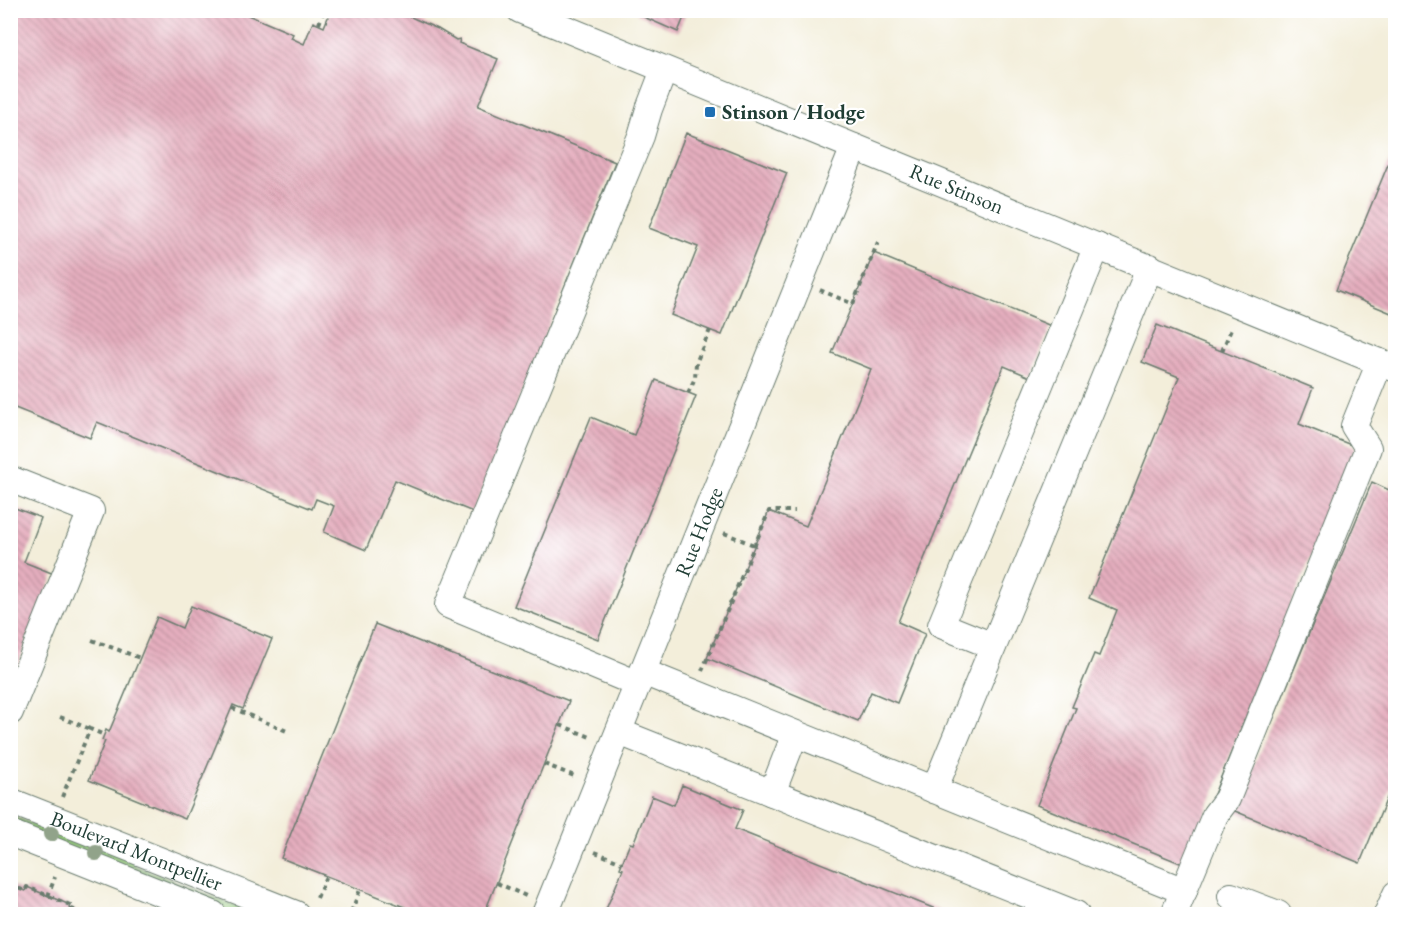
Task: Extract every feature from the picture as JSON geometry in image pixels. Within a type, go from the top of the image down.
[{"type":"street","name":"Rue Stinson","points":[[520,10],[1388,366]]},
{"type":"street","points":[[664,70],[641,136],[448,605],[795,734],[1184,891]]},
{"type":"street","name":"Rue Hodge","points":[[537,906],[619,732],[854,147]]},
{"type":"street","points":[[993,646],[941,625],[1097,246]]},
{"type":"street","points":[[934,790],[1150,267]]},
{"type":"street","points":[[1174,915],[1215,815],[1227,799],[1368,448],[1354,426],[1388,366]]},
{"type":"street","points":[[10,479],[91,511],[10,712]]},
{"type":"street","points":[[619,732],[1076,915]]},
{"type":"street","points":[[772,793],[795,734]]},
{"type":"street","name":"Boulevard Montpellier","points":[[10,801],[296,915]]},
{"type":"street","name":"Boulevard Montpellier","points":[[10,833],[213,915]]},
{"type":"street","points":[[1387,915],[1395,894]]},
{"type":"street","points":[[1231,896],[1278,915]]},
{"type":"path","points":[[319,24],[324,10]]},
{"type":"path","points":[[820,290],[853,304],[878,242]]},
{"type":"path","points":[[1222,351],[1232,327]]},
{"type":"path","points":[[688,393],[695,378],[696,363],[710,330]]},
{"type":"path","points":[[707,658],[769,511],[795,511]]},
{"type":"path","points":[[722,532],[754,545]]},
{"type":"path","points":[[92,640],[140,658]]},
{"type":"path","points":[[232,708],[289,732]]},
{"type":"path","points":[[60,717],[104,735]]},
{"type":"path","points":[[560,725],[592,738]]},
{"type":"path","points":[[62,797],[90,729]]},
{"type":"path","points":[[544,764],[577,777]]},
{"type":"path","points":[[592,851],[622,862]]},
{"type":"path","points":[[48,896],[56,876]]},
{"type":"path","points":[[317,898],[326,876]]},
{"type":"path","points":[[497,883],[537,906]]},
{"type":"path","points":[[10,885],[25,891],[27,887],[70,904],[69,908],[85,915]]},
{"type":"path","points":[[351,912],[360,890]]},
{"type":"path","points":[[395,915],[399,905]]},
{"type":"green space","points":[[12,816],[35,825],[38,819],[136,859],[134,865],[257,914],[232,914],[11,826]]},
{"type":"building","points":[[10,10],[236,10],[293,34],[291,38],[304,44],[313,22],[324,27],[331,10],[395,10],[438,29],[456,40],[460,39],[459,43],[498,59],[478,106],[615,162],[473,512],[395,480],[366,550],[324,532],[334,506],[316,499],[312,509],[97,422],[90,438],[10,406]]},
{"type":"building","points":[[638,10],[687,10],[678,32],[637,14]]},
{"type":"building","points":[[686,133],[787,173],[722,335],[671,315],[698,247],[649,228]]},
{"type":"building","points":[[1394,150],[1396,151],[1396,315],[1336,290]]},
{"type":"building","points":[[874,253],[1051,326],[1030,377],[1004,366],[898,622],[925,634],[897,703],[871,692],[858,721],[707,658],[769,511],[806,526],[871,369],[832,353]]},
{"type":"building","points":[[1157,325],[1313,388],[1299,424],[1356,447],[1185,865],[1037,805],[1076,708],[1072,707],[1094,654],[1099,656],[1117,610],[1089,598],[1179,377],[1142,362]]},
{"type":"building","points":[[656,380],[696,396],[598,639],[514,606],[591,417],[634,435]]},
{"type":"building","points":[[1396,474],[1396,776],[1360,863],[1235,811],[1372,482],[1389,490]]},
{"type":"building","points":[[10,506],[41,518],[24,562],[54,574],[11,682]]},
{"type":"building","points":[[191,606],[272,639],[243,709],[233,705],[185,819],[89,780],[105,741],[102,740],[106,730],[109,732],[157,617],[182,628]]},
{"type":"building","points":[[375,624],[569,701],[484,914],[422,914],[281,858]]},
{"type":"building","points":[[682,785],[743,810],[735,829],[948,914],[604,914],[623,869],[620,868],[630,843],[633,844],[652,796],[674,805]]},
{"type":"building","points":[[10,885],[25,891],[27,887],[70,905],[69,908],[85,914],[10,914]]},
{"type":"place","name":"Stinson / Hodge","points":[[710,112]]}]
